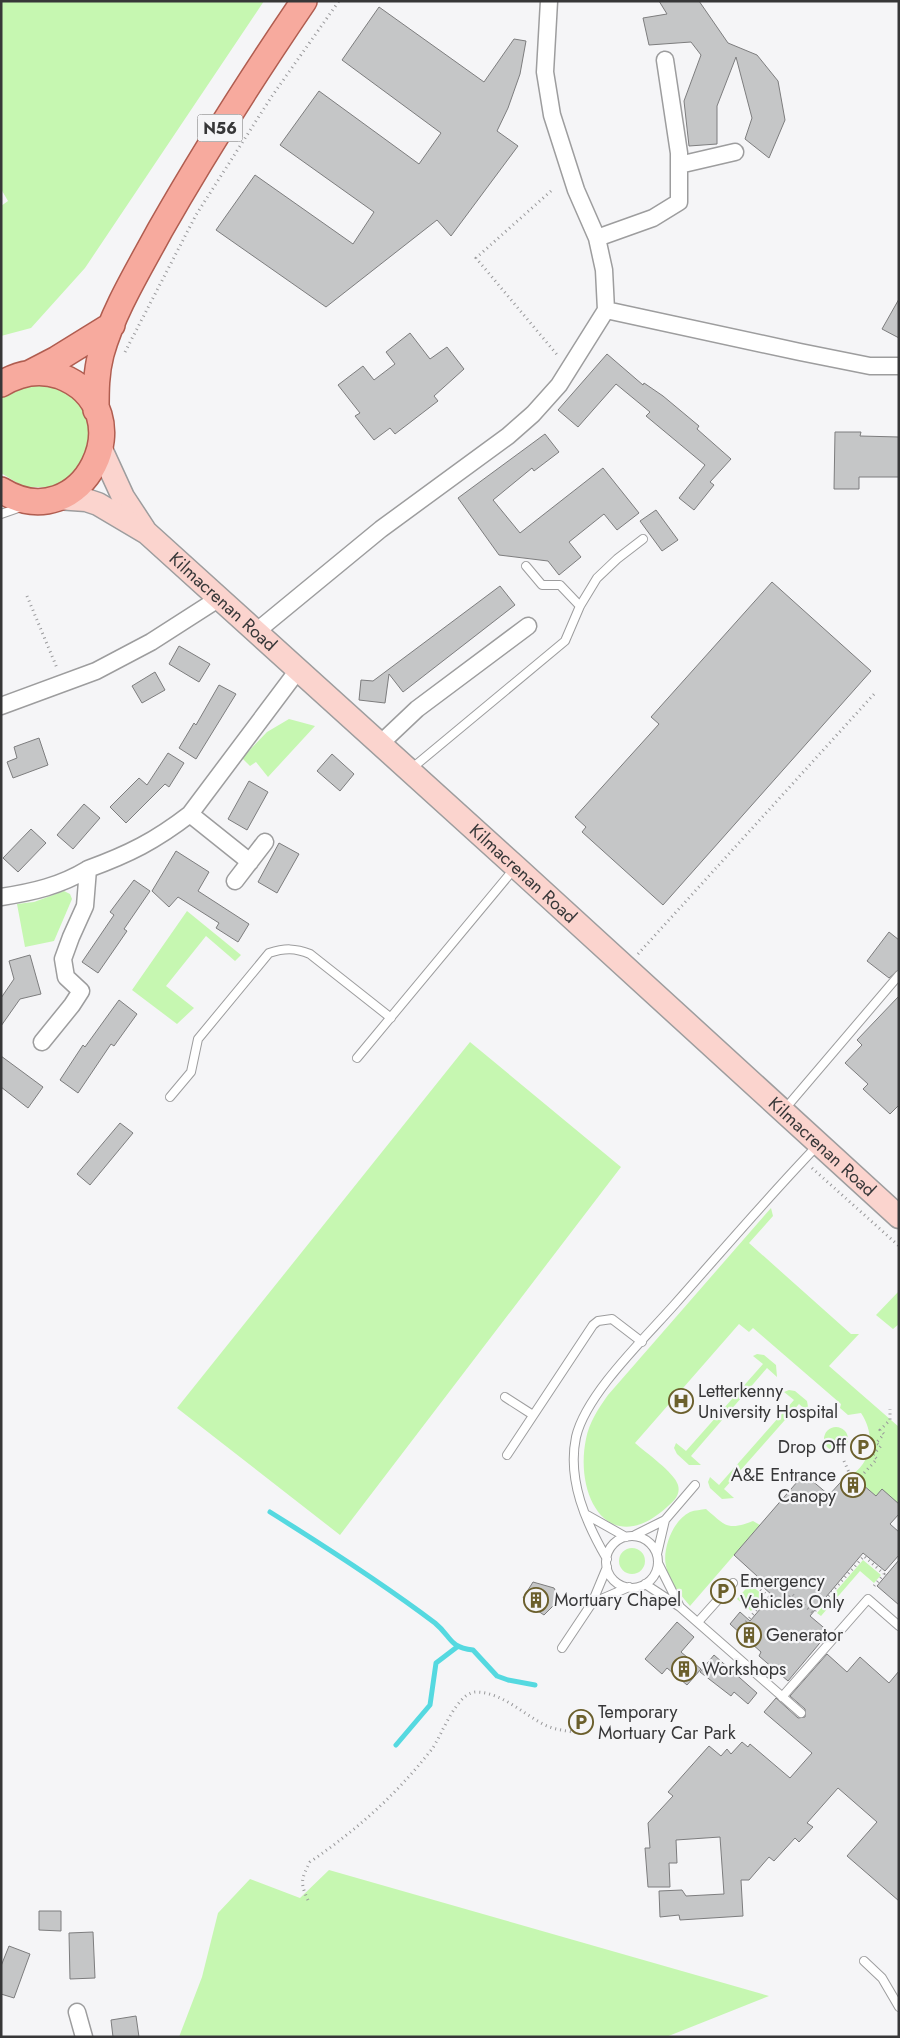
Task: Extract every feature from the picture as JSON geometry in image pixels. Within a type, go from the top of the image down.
[{"type":"main road","name":"N56","points":[[96,410],[97,373],[112,325],[144,259],[194,171],[248,84],[304,1]]},
{"type":"main road","name":"N56","points":[[11,377],[57,359],[112,325]]},
{"type":"main road","name":"N56","points":[[11,377],[57,375],[73,383],[86,395],[96,410],[102,429],[101,449],[89,476],[75,489],[47,500]]},
{"type":"main road","name":"Kilmacrenan Road","points":[[101,449],[123,497],[147,534]]},
{"type":"main road","points":[[1,490],[19,498],[47,500]]},
{"type":"main road","name":"Kilmacrenan Road","points":[[47,500],[86,500],[98,504],[147,534],[410,770],[782,1112],[810,1152],[899,1216]]},
{"type":"street","points":[[257,631],[381,529],[508,436],[547,398],[569,369],[606,310],[604,270],[596,238],[576,190],[552,115],[545,72],[550,1]]},
{"type":"street","points":[[596,238],[653,218],[679,202],[679,165],[665,60]]},
{"type":"street","points":[[679,165],[736,152]]},
{"type":"street","points":[[606,310],[870,366],[899,366]]},
{"type":"street","points":[[1,706],[96,671],[151,642],[218,599]]},
{"type":"street","points":[[380,744],[417,709],[528,626]]},
{"type":"street","points":[[1,897],[35,892],[67,882],[88,869],[130,854],[190,814],[298,670]]},
{"type":"street","points":[[190,814],[250,862]]},
{"type":"street","points":[[235,880],[265,842]]},
{"type":"street","points":[[42,1042],[81,991],[66,977],[63,959],[70,937],[85,906],[88,869]]},
{"type":"street","points":[[77,2012],[84,2037]]},
{"type":"lane","points":[[1,514],[47,500]]},
{"type":"lane","points":[[410,770],[565,641],[580,606],[597,578],[617,559],[643,539]]},
{"type":"lane","points":[[526,566],[542,585],[560,585],[580,606]]},
{"type":"lane","points":[[357,1058],[516,867]]},
{"type":"lane","points":[[170,1096],[191,1072],[198,1039],[269,953],[282,949],[296,948],[310,954],[391,1018]]},
{"type":"lane","points":[[782,1112],[899,975]]},
{"type":"lane","points":[[629,1587],[615,1580],[592,1533],[573,1474],[574,1451],[579,1426],[595,1398],[642,1342],[810,1152]]},
{"type":"lane","points":[[507,1455],[588,1331],[598,1321],[612,1319],[618,1321],[642,1342]]},
{"type":"lane","points":[[505,1397],[533,1415]]},
{"type":"lane","points":[[562,1648],[592,1603],[612,1546],[630,1536],[653,1528],[665,1520],[695,1485]]},
{"type":"lane","points":[[587,1516],[630,1536],[646,1540],[657,1554]]},
{"type":"lane","points":[[665,1520],[657,1554],[658,1563],[680,1607]]},
{"type":"lane","points":[[592,1603],[629,1587],[645,1584],[653,1578],[658,1563]]},
{"type":"lane","points":[[698,1622],[733,1583]]},
{"type":"lane","points":[[645,1584],[680,1607],[801,1713]]},
{"type":"lane","points":[[782,1697],[868,1599],[899,1626]]},
{"type":"lane","points":[[864,1962],[882,1978],[899,2006]]},
{"type":"path","points":[[124,355],[196,215],[272,96],[339,1]]},
{"type":"path","points":[[551,191],[476,258],[569,369]]},
{"type":"path","points":[[27,596],[63,683]]},
{"type":"path","points":[[626,967],[875,692]]},
{"type":"path","points":[[810,1152],[899,1246]]},
{"type":"path","points":[[844,1460],[854,1484],[876,1458],[873,1455],[881,1446],[876,1443],[884,1434],[880,1430],[890,1420],[890,1409]]},
{"type":"path","points":[[733,1583],[753,1583],[780,1607],[792,1594],[814,1613],[864,1556],[884,1574],[874,1586]]},
{"type":"path","points":[[746,1622],[768,1596]]},
{"type":"path","points":[[308,1900],[301,1886],[310,1862],[376,1813],[412,1775],[441,1738],[450,1715],[464,1696],[474,1691],[496,1696],[542,1724],[560,1730],[581,1733]]},
{"type":"green space","points":[[1,1],[264,1],[85,268],[31,328],[1,336],[1,206],[8,201],[1,189]]},
{"type":"green space","points":[[46,383],[76,398],[89,419],[88,455],[66,481],[50,487],[24,487],[1,473],[1,398],[14,388]]},
{"type":"green space","points":[[289,719],[315,726],[268,777],[256,762],[250,766],[242,758],[267,732]]},
{"type":"green space","points":[[64,891],[70,894],[72,899],[54,941],[25,947],[17,904],[34,902]]},
{"type":"green space","points":[[187,911],[241,955],[235,961],[206,936],[166,986],[194,1008],[177,1024],[132,990]]},
{"type":"green space","points":[[470,1042],[621,1167],[340,1535],[177,1408]]},
{"type":"green space","points":[[771,1208],[773,1216],[749,1243],[851,1334],[859,1334],[829,1366],[899,1427],[899,1504],[876,1496],[852,1475],[864,1462],[870,1446],[868,1429],[861,1413],[848,1415],[840,1408],[841,1404],[753,1328],[749,1332],[739,1324],[635,1443],[676,1480],[679,1489],[676,1498],[646,1522],[628,1527],[613,1524],[600,1514],[591,1500],[585,1481],[586,1439],[594,1416],[608,1395]]},
{"type":"green space","points":[[899,1291],[899,1324],[893,1329],[876,1315]]},
{"type":"green space","points":[[757,1354],[764,1355],[776,1365],[777,1377],[767,1368],[691,1456],[701,1465],[689,1465],[677,1454],[674,1448],[676,1443],[686,1451],[763,1364],[753,1356]]},
{"type":"green space","points":[[789,1390],[795,1391],[807,1401],[809,1413],[799,1404],[724,1489],[734,1498],[722,1499],[710,1488],[708,1482],[710,1477],[719,1485],[794,1400],[784,1392]]},
{"type":"green space","points":[[836,1427],[845,1430],[848,1439],[845,1448],[836,1451],[827,1448],[824,1439],[827,1430]]},
{"type":"green space","points":[[706,1509],[727,1525],[738,1526],[753,1521],[760,1525],[690,1606],[675,1588],[667,1572],[665,1559],[667,1544],[674,1528],[684,1516],[696,1510]]},
{"type":"green space","points":[[632,1548],[641,1552],[645,1561],[641,1570],[632,1574],[623,1570],[619,1561],[623,1552]]},
{"type":"green space","points":[[863,1560],[881,1575],[874,1583],[860,1571],[821,1616],[817,1613]]},
{"type":"green space","points":[[750,1584],[764,1596],[751,1611],[737,1599]]},
{"type":"green space","points":[[329,1870],[769,1996],[666,2037],[179,2037],[202,1977],[218,1913],[250,1879],[300,1898]]},
{"type":"building","points":[[659,1],[699,1],[728,43],[757,55],[778,81],[785,120],[769,158],[745,139],[752,118],[736,57],[717,106],[717,144],[689,146],[684,101],[701,55],[691,42],[649,45],[643,18],[667,14]]},
{"type":"building","points":[[379,7],[484,82],[514,39],[526,41],[520,74],[508,108],[497,131],[518,146],[451,236],[437,220],[326,307],[216,230],[255,175],[353,244],[374,212],[280,145],[319,91],[419,164],[441,133],[342,60]]},
{"type":"building","points":[[899,299],[899,338],[882,329]]},
{"type":"building","points":[[410,333],[430,359],[447,347],[464,369],[434,396],[438,401],[395,434],[390,428],[374,440],[355,416],[360,413],[338,385],[363,366],[374,380],[395,364],[386,352]]},
{"type":"building","points":[[607,354],[643,385],[644,383],[663,396],[699,426],[697,429],[731,459],[710,482],[714,485],[694,510],[679,498],[705,465],[646,416],[650,412],[616,384],[578,427],[558,410]]},
{"type":"building","points":[[835,432],[861,432],[860,436],[899,437],[899,477],[859,477],[859,489],[834,489]]},
{"type":"building","points":[[545,434],[559,452],[534,471],[532,468],[493,500],[520,533],[603,468],[639,513],[617,530],[604,514],[569,542],[581,557],[559,575],[548,561],[499,555],[458,498]]},
{"type":"building","points":[[656,510],[678,540],[662,551],[640,521]]},
{"type":"building","points":[[772,582],[871,671],[663,905],[582,832],[586,827],[575,817],[659,724],[651,717]]},
{"type":"building","points":[[500,586],[515,605],[403,692],[389,674],[385,703],[359,700],[361,680],[373,681]]},
{"type":"building","points":[[179,646],[210,664],[199,682],[169,664]]},
{"type":"building","points":[[155,672],[165,690],[142,703],[132,686]]},
{"type":"building","points":[[219,685],[236,694],[196,759],[179,748],[194,723],[196,725]]},
{"type":"building","points":[[39,738],[48,765],[13,778],[7,762],[17,758],[14,747]]},
{"type":"building","points":[[168,753],[184,763],[169,787],[165,784],[126,823],[110,807],[139,778],[147,785]]},
{"type":"building","points":[[332,754],[354,774],[340,791],[317,771]]},
{"type":"building","points":[[249,781],[268,792],[247,830],[228,819]]},
{"type":"building","points":[[84,804],[100,818],[73,849],[57,835]]},
{"type":"building","points":[[31,829],[46,843],[18,872],[3,858]]},
{"type":"building","points":[[279,843],[299,854],[277,893],[258,882]]},
{"type":"building","points":[[176,851],[209,872],[198,891],[249,924],[238,942],[216,928],[219,923],[178,897],[169,907],[152,891]]},
{"type":"building","points":[[134,880],[150,891],[124,929],[127,931],[98,973],[82,962],[114,915],[110,912]]},
{"type":"building","points":[[889,932],[899,940],[899,970],[889,978],[867,961]]},
{"type":"building","points":[[30,955],[41,994],[20,999],[1,1026],[1,998],[14,979],[9,961]]},
{"type":"building","points":[[899,996],[899,1105],[890,1114],[863,1089],[868,1084],[845,1063],[862,1045],[857,1040]]},
{"type":"building","points":[[119,1000],[137,1014],[114,1046],[111,1044],[78,1093],[60,1080],[83,1045],[85,1047]]},
{"type":"building","points":[[1,1056],[43,1087],[28,1108],[1,1087]]},
{"type":"building","points":[[120,1123],[133,1133],[90,1185],[77,1174]]},
{"type":"building","name":"Letterkenny University Hospital","points":[[849,1473],[876,1496],[882,1489],[899,1504],[899,1514],[890,1524],[899,1532],[899,1555],[885,1571],[863,1553],[810,1616],[829,1632],[788,1681],[759,1656],[761,1652],[730,1624],[740,1612],[750,1621],[772,1595],[754,1579],[757,1576],[734,1555],[804,1474],[829,1495]]},
{"type":"building","points":[[899,1560],[899,1605],[877,1586]]},
{"type":"building","points":[[533,1582],[554,1588],[560,1599],[544,1615],[529,1605],[531,1603],[523,1598]]},
{"type":"building","points":[[677,1622],[694,1637],[681,1652],[701,1669],[687,1685],[667,1668],[662,1674],[645,1659]]},
{"type":"building","points":[[827,1654],[847,1672],[860,1657],[889,1683],[899,1671],[899,1901],[847,1856],[877,1822],[838,1788],[807,1823],[813,1827],[799,1842],[795,1838],[774,1861],[769,1857],[749,1880],[741,1880],[743,1916],[680,1920],[679,1915],[660,1917],[659,1891],[682,1890],[686,1896],[724,1894],[720,1837],[676,1840],[677,1863],[669,1863],[670,1887],[648,1887],[645,1848],[650,1848],[648,1823],[673,1796],[668,1792],[709,1746],[721,1756],[727,1749],[731,1754],[742,1742],[748,1747],[750,1744],[790,1778],[812,1753],[764,1712],[776,1698],[798,1718],[805,1717],[805,1709],[790,1696]]},
{"type":"building","points":[[714,1655],[757,1693],[748,1704],[734,1692],[731,1696],[700,1672]]},
{"type":"building","points":[[39,1911],[61,1911],[61,1931],[39,1930]]},
{"type":"building","points":[[93,1932],[95,1978],[70,1979],[69,1933]]},
{"type":"building","points":[[9,1946],[30,1954],[14,1998],[1,1994],[1,1966]]},
{"type":"building","points":[[136,2016],[139,2037],[113,2037],[111,2020]]},
{"type":"waterway","points":[[270,1512],[395,1594],[435,1623],[454,1644],[473,1650],[497,1676],[535,1685]]},
{"type":"waterway","points":[[396,1745],[430,1705],[436,1663],[457,1647]]},
{"type":"place","name":"Letterkenny University Hospital","points":[[681,1401]]},
{"type":"place","name":"Drop Off","points":[[863,1447]]},
{"type":"place","name":"A&E Entrance Canopy","points":[[853,1485]]},
{"type":"place","name":"Emergency Vehicles Only","points":[[723,1591]]},
{"type":"place","name":"Mortuary Chapel","points":[[536,1600]]},
{"type":"place","name":"Generator","points":[[749,1635]]},
{"type":"place","name":"Workshops","points":[[684,1669]]},
{"type":"place","name":"Temporary Mortuary Car Park","points":[[581,1722]]}]
